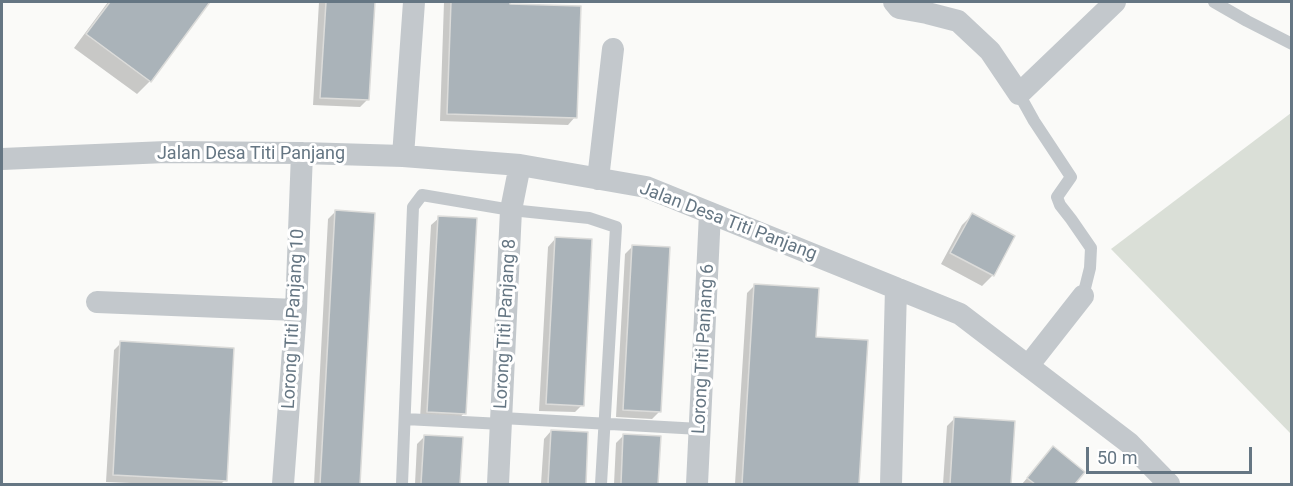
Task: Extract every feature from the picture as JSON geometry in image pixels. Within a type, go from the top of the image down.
[{"type":"street","points":[[403,156],[414,2]]},
{"type":"street","points":[[894,2],[899,8],[958,21],[990,51],[1019,94],[1115,2]]},
{"type":"street","points":[[598,179],[613,49]]},
{"type":"street","name":"Jalan Desa Titi Panjang","points":[[2,159],[166,152],[403,156],[520,165],[646,187],[960,314],[1129,443],[1169,484]]},
{"type":"street","name":"Lorong Titi Panjang 10","points":[[283,484],[296,310],[303,153]]},
{"type":"street","name":"Lorong Titi Panjang 8","points":[[498,484],[512,210],[520,165]]},
{"type":"street","name":"Lorong Titi Panjang 6","points":[[697,484],[710,213]]},
{"type":"street","points":[[891,484],[896,288]]},
{"type":"street","points":[[1028,366],[1083,296]]},
{"type":"street","points":[[98,302],[296,310]]},
{"type":"lane","points":[[1214,2],[1292,44]]},
{"type":"lane","points":[[1019,94],[1071,177],[1057,197],[1060,205],[1091,248],[1090,268],[1083,296]]},
{"type":"lane","points":[[402,484],[413,207],[422,195],[512,210],[590,218],[616,227],[601,484]]},
{"type":"lane","points":[[405,419],[604,423],[700,429]]},
{"type":"shaded area","points":[[1291,113],[1291,434],[1111,249]]},
{"type":"building","points":[[110,2],[210,2],[151,82],[86,34]]},
{"type":"building","points":[[326,2],[375,2],[369,100],[320,98]]},
{"type":"building","points":[[451,2],[510,2],[510,4],[581,6],[577,118],[447,114]]},
{"type":"building","points":[[335,210],[375,213],[360,484],[320,484]]},
{"type":"building","points":[[972,213],[1015,236],[994,276],[950,253]]},
{"type":"building","points":[[438,216],[477,218],[466,414],[427,412]]},
{"type":"building","points":[[555,237],[592,239],[584,406],[546,404]]},
{"type":"building","points":[[632,245],[670,247],[661,412],[623,410]]},
{"type":"building","points":[[754,284],[819,288],[816,337],[868,340],[859,484],[742,484]]},
{"type":"building","points":[[120,341],[234,348],[227,481],[113,475]]},
{"type":"building","points":[[954,417],[1015,421],[1011,484],[950,484]]},
{"type":"building","points":[[551,430],[588,432],[586,484],[548,484]]},
{"type":"building","points":[[623,434],[661,436],[658,484],[621,484]]},
{"type":"building","points":[[424,435],[463,437],[460,484],[421,484]]},
{"type":"building","points":[[1053,446],[1085,472],[1075,484],[1035,484],[1027,478]]}]
